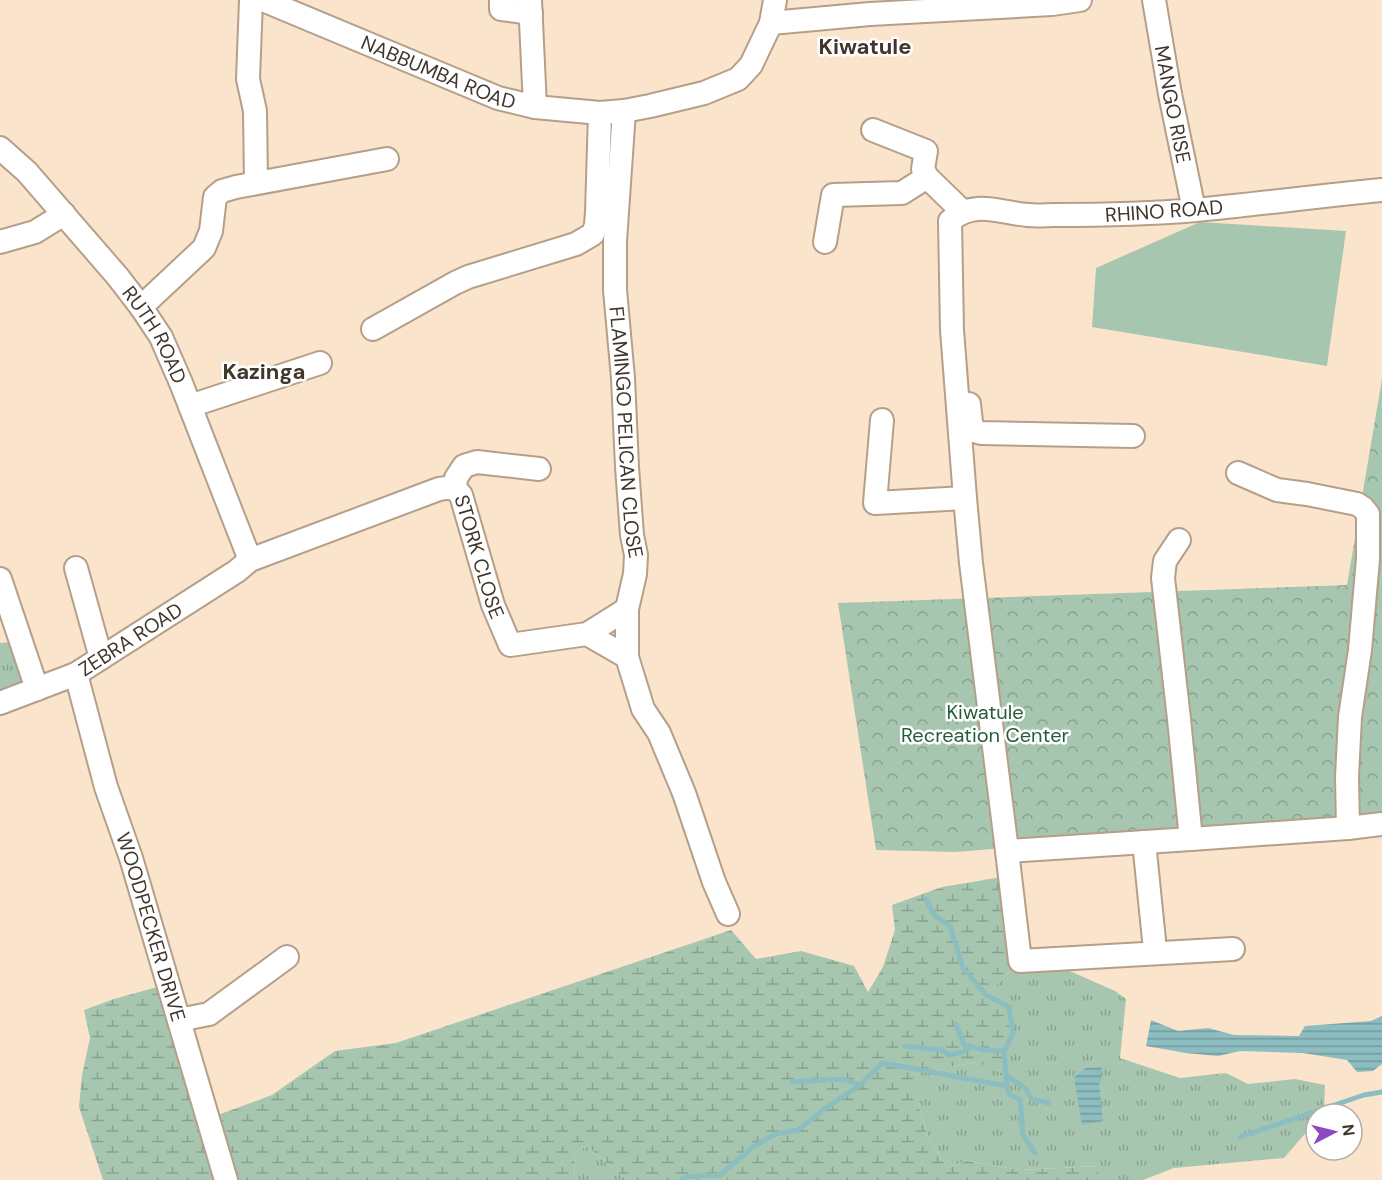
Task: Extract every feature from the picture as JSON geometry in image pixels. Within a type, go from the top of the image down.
[{"type":"street","points":[[251,0],[248,79],[255,111],[256,183]]},
{"type":"street","name":"NABBUMBA ROAD","points":[[263,0],[498,98],[535,107],[600,113],[624,111],[704,93],[738,79],[751,65],[771,23],[775,0]]},
{"type":"street","points":[[501,0],[501,9],[530,6],[535,107]]},
{"type":"street","points":[[771,23],[871,7],[1080,0]]},
{"type":"street","name":"MANGO RISE","points":[[1154,0],[1170,94],[1194,210]]},
{"type":"street","name":"FLAMINGO PELICAN CLOSE","points":[[624,111],[615,241],[615,290],[623,378],[632,535],[636,555],[635,574],[627,609],[627,657],[643,709],[659,733],[684,793],[714,882],[728,914]]},
{"type":"street","points":[[373,329],[468,277],[576,244],[593,234],[597,212],[600,113]]},
{"type":"street","points":[[873,130],[926,151],[923,169],[956,217],[952,330],[965,498],[1020,961],[1233,950]]},
{"type":"street","name":"RUTH ROAD","points":[[0,148],[27,172],[64,213],[141,307],[161,337],[250,560]]},
{"type":"street","points":[[141,307],[204,248],[211,231],[215,196],[222,191],[387,159]]},
{"type":"street","points":[[825,242],[833,195],[902,193],[927,177]]},
{"type":"street","name":"RHINO ROAD","points":[[956,217],[975,209],[1029,215],[1194,210],[1382,190]]},
{"type":"street","points":[[0,242],[35,232],[64,213]]},
{"type":"street","points":[[952,330],[962,337],[964,343],[970,422],[974,431],[1133,436]]},
{"type":"street","points":[[190,406],[320,363]]},
{"type":"street","points":[[882,420],[875,503],[965,498]]},
{"type":"street","points":[[455,489],[456,478],[464,466],[477,462],[539,469]]},
{"type":"street","points":[[1238,474],[1277,490],[1357,504],[1368,514],[1368,559],[1360,650],[1350,717],[1347,828]]},
{"type":"street","name":"STORK CLOSE","points":[[250,560],[449,487],[461,495],[493,604],[510,645],[587,634],[627,609]]},
{"type":"street","points":[[1179,540],[1165,561],[1162,578],[1191,839]]},
{"type":"street","name":"ZEBRA ROAD","points":[[0,703],[76,674],[250,560]]},
{"type":"street","points":[[76,568],[101,658]]},
{"type":"street","points":[[0,579],[37,689]]},
{"type":"street","points":[[587,634],[627,657]]},
{"type":"street","name":"WOODPECKER DRIVE","points":[[76,674],[106,787],[130,858],[226,1180]]},
{"type":"street","points":[[1007,851],[1382,824]]},
{"type":"street","points":[[1144,842],[1154,940]]},
{"type":"street","points":[[178,1020],[209,1014],[287,957]]},
{"type":"green space","points":[[1200,222],[1346,231],[1327,366],[1092,327],[1096,268]]},
{"type":"green space","name":"Kiwatule Recreation Center","points":[[1382,379],[1382,818],[955,852],[876,850],[838,603],[1347,585]]},
{"type":"green space","points":[[10,642],[27,687],[0,696],[0,643]]},
{"type":"green space","points":[[1008,876],[1022,943],[1063,968],[1016,965],[987,994],[1009,1007],[1012,1029],[1004,1051],[1006,1075],[976,1062],[912,1075],[929,1140],[947,1167],[967,1161],[1021,1170],[1098,1166],[1099,1180],[627,1180],[587,1146],[575,1153],[574,1180],[103,1180],[79,1107],[82,1075],[90,1038],[84,1010],[172,983],[215,1116],[272,1095],[335,1051],[396,1043],[731,930],[756,959],[801,951],[854,966],[868,992],[883,967],[895,930],[892,905],[942,887]]},
{"type":"green space","points":[[1016,965],[1063,968],[1115,991],[1126,999],[1120,1058],[1180,1078],[1226,1073],[1248,1084],[1295,1079],[1325,1085],[1324,1102],[1304,1102],[1304,1135],[1284,1158],[1174,1168],[1143,1180],[1099,1180],[1097,1166],[1021,1170],[967,1161],[947,1167],[929,1140],[911,1075],[977,1062],[1004,1051],[1012,1029],[986,995]]},
{"type":"green space","points":[[587,1146],[627,1180],[574,1180],[575,1153]]},
{"type":"water","points":[[1382,1016],[1382,1064],[1373,1071],[1357,1072],[1347,1060],[1303,1053],[1240,1051],[1218,1056],[1146,1046],[1151,1020],[1178,1031],[1208,1028],[1234,1035],[1299,1036],[1305,1026],[1371,1021]]},
{"type":"water","points":[[1101,1067],[1102,1078],[1099,1084],[1103,1121],[1082,1125],[1074,1077],[1086,1068]]},
{"type":"waterway","points":[[926,899],[934,915],[950,926],[963,968],[986,995],[1009,1007],[1013,1033],[1004,1051]]},
{"type":"waterway","points":[[956,1024],[964,1045],[985,1050],[1004,1051],[1007,1086]]},
{"type":"waterway","points":[[905,1046],[942,1050],[948,1055],[963,1052],[971,1047]]},
{"type":"waterway","points":[[681,1180],[686,1177],[720,1175],[753,1147],[775,1134],[798,1130],[860,1085],[882,1063],[1007,1086],[1009,1094],[1020,1100],[1023,1135],[1035,1153]]},
{"type":"waterway","points":[[1006,1075],[1025,1088],[1032,1099],[1049,1103]]},
{"type":"waterway","points":[[792,1082],[843,1079],[860,1085]]},
{"type":"waterway","points":[[1240,1137],[1364,1095],[1382,1092]]},
{"type":"district","name":"Kiwatule","points":[[865,46]]},
{"type":"district","name":"Kazinga","points":[[264,371]]}]
